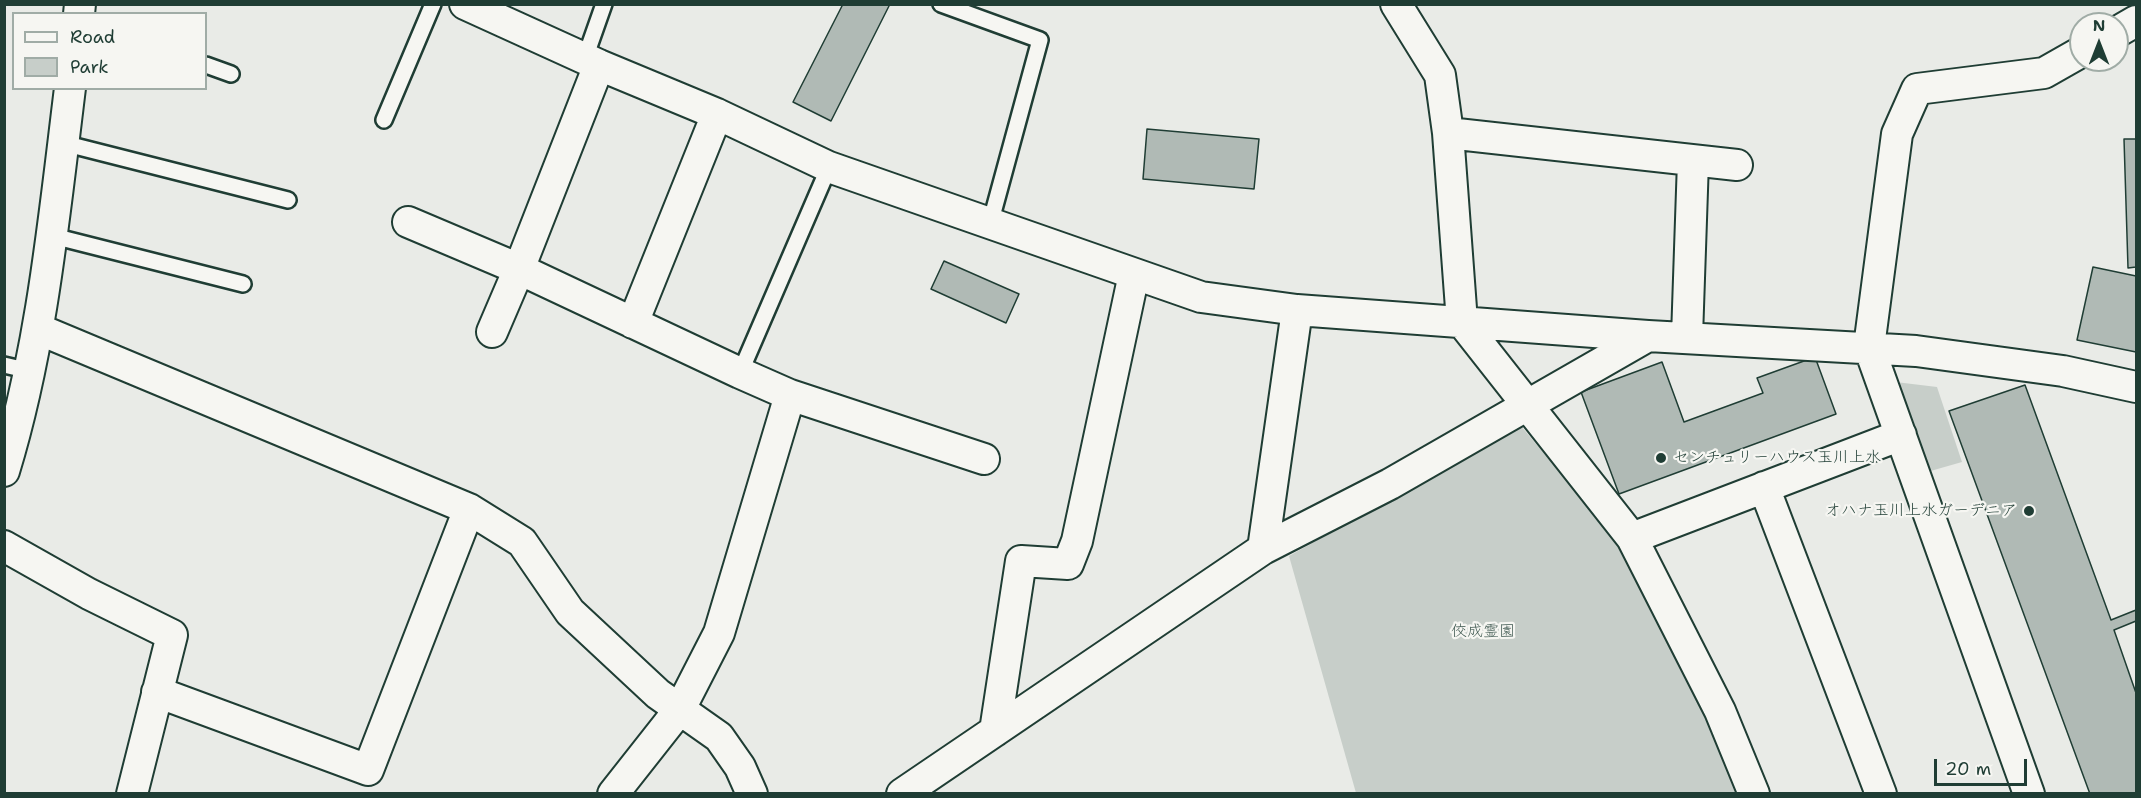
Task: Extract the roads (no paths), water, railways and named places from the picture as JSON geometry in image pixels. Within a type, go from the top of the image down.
[{"type":"street","points":[[465,4],[717,114],[829,167],[1201,297],[1297,310],[1648,336],[1916,351],[2063,371],[2136,387]]},
{"type":"street","points":[[1396,4],[1440,75],[1448,133],[1462,322],[1632,538],[1720,711],[1754,794]]},
{"type":"street","points":[[2029,794],[1869,347],[1897,134],[1917,89],[2044,73],[2069,59]]},
{"type":"street","points":[[492,332],[519,269],[592,61]]},
{"type":"street","points":[[4,471],[17,368],[38,329],[53,236],[69,90]]},
{"type":"street","points":[[633,323],[717,114]]},
{"type":"street","points":[[1448,133],[1737,165]]},
{"type":"street","points":[[1687,337],[1693,161]]},
{"type":"street","points":[[408,222],[519,269],[790,395],[984,459]]},
{"type":"street","points":[[995,731],[1021,561],[1068,564],[1077,541],[1134,274]]},
{"type":"street","points":[[1263,549],[1297,310]]},
{"type":"street","points":[[38,329],[470,509],[522,542],[570,612],[658,694],[719,737],[740,766],[752,794]]},
{"type":"street","points":[[902,794],[1263,549],[1390,484],[1648,336]]},
{"type":"street","points":[[613,794],[680,709],[719,633],[790,395]]},
{"type":"street","points":[[1632,538],[1901,435]]},
{"type":"street","points":[[1764,487],[1881,794]]},
{"type":"street","points":[[157,692],[368,770],[470,509]]},
{"type":"street","points":[[4,546],[88,594],[172,635],[132,794]]},
{"type":"lane","points":[[384,120],[433,4]]},
{"type":"lane","points":[[592,61],[604,4]]},
{"type":"lane","points":[[941,4],[1040,40],[990,224]]},
{"type":"lane","points":[[207,65],[231,74]]},
{"type":"lane","points":[[63,143],[288,200]]},
{"type":"lane","points":[[740,373],[829,167]]},
{"type":"lane","points":[[53,236],[243,284]]},
{"type":"place","name":"センチュリーハウス玉川上水","points":[[1661,458]]},
{"type":"place","name":"オハナ玉川上水ガーデニア","points":[[2029,511]]},
{"type":"park label","name":"佼成霊園","points":[[1483,632]]}]
